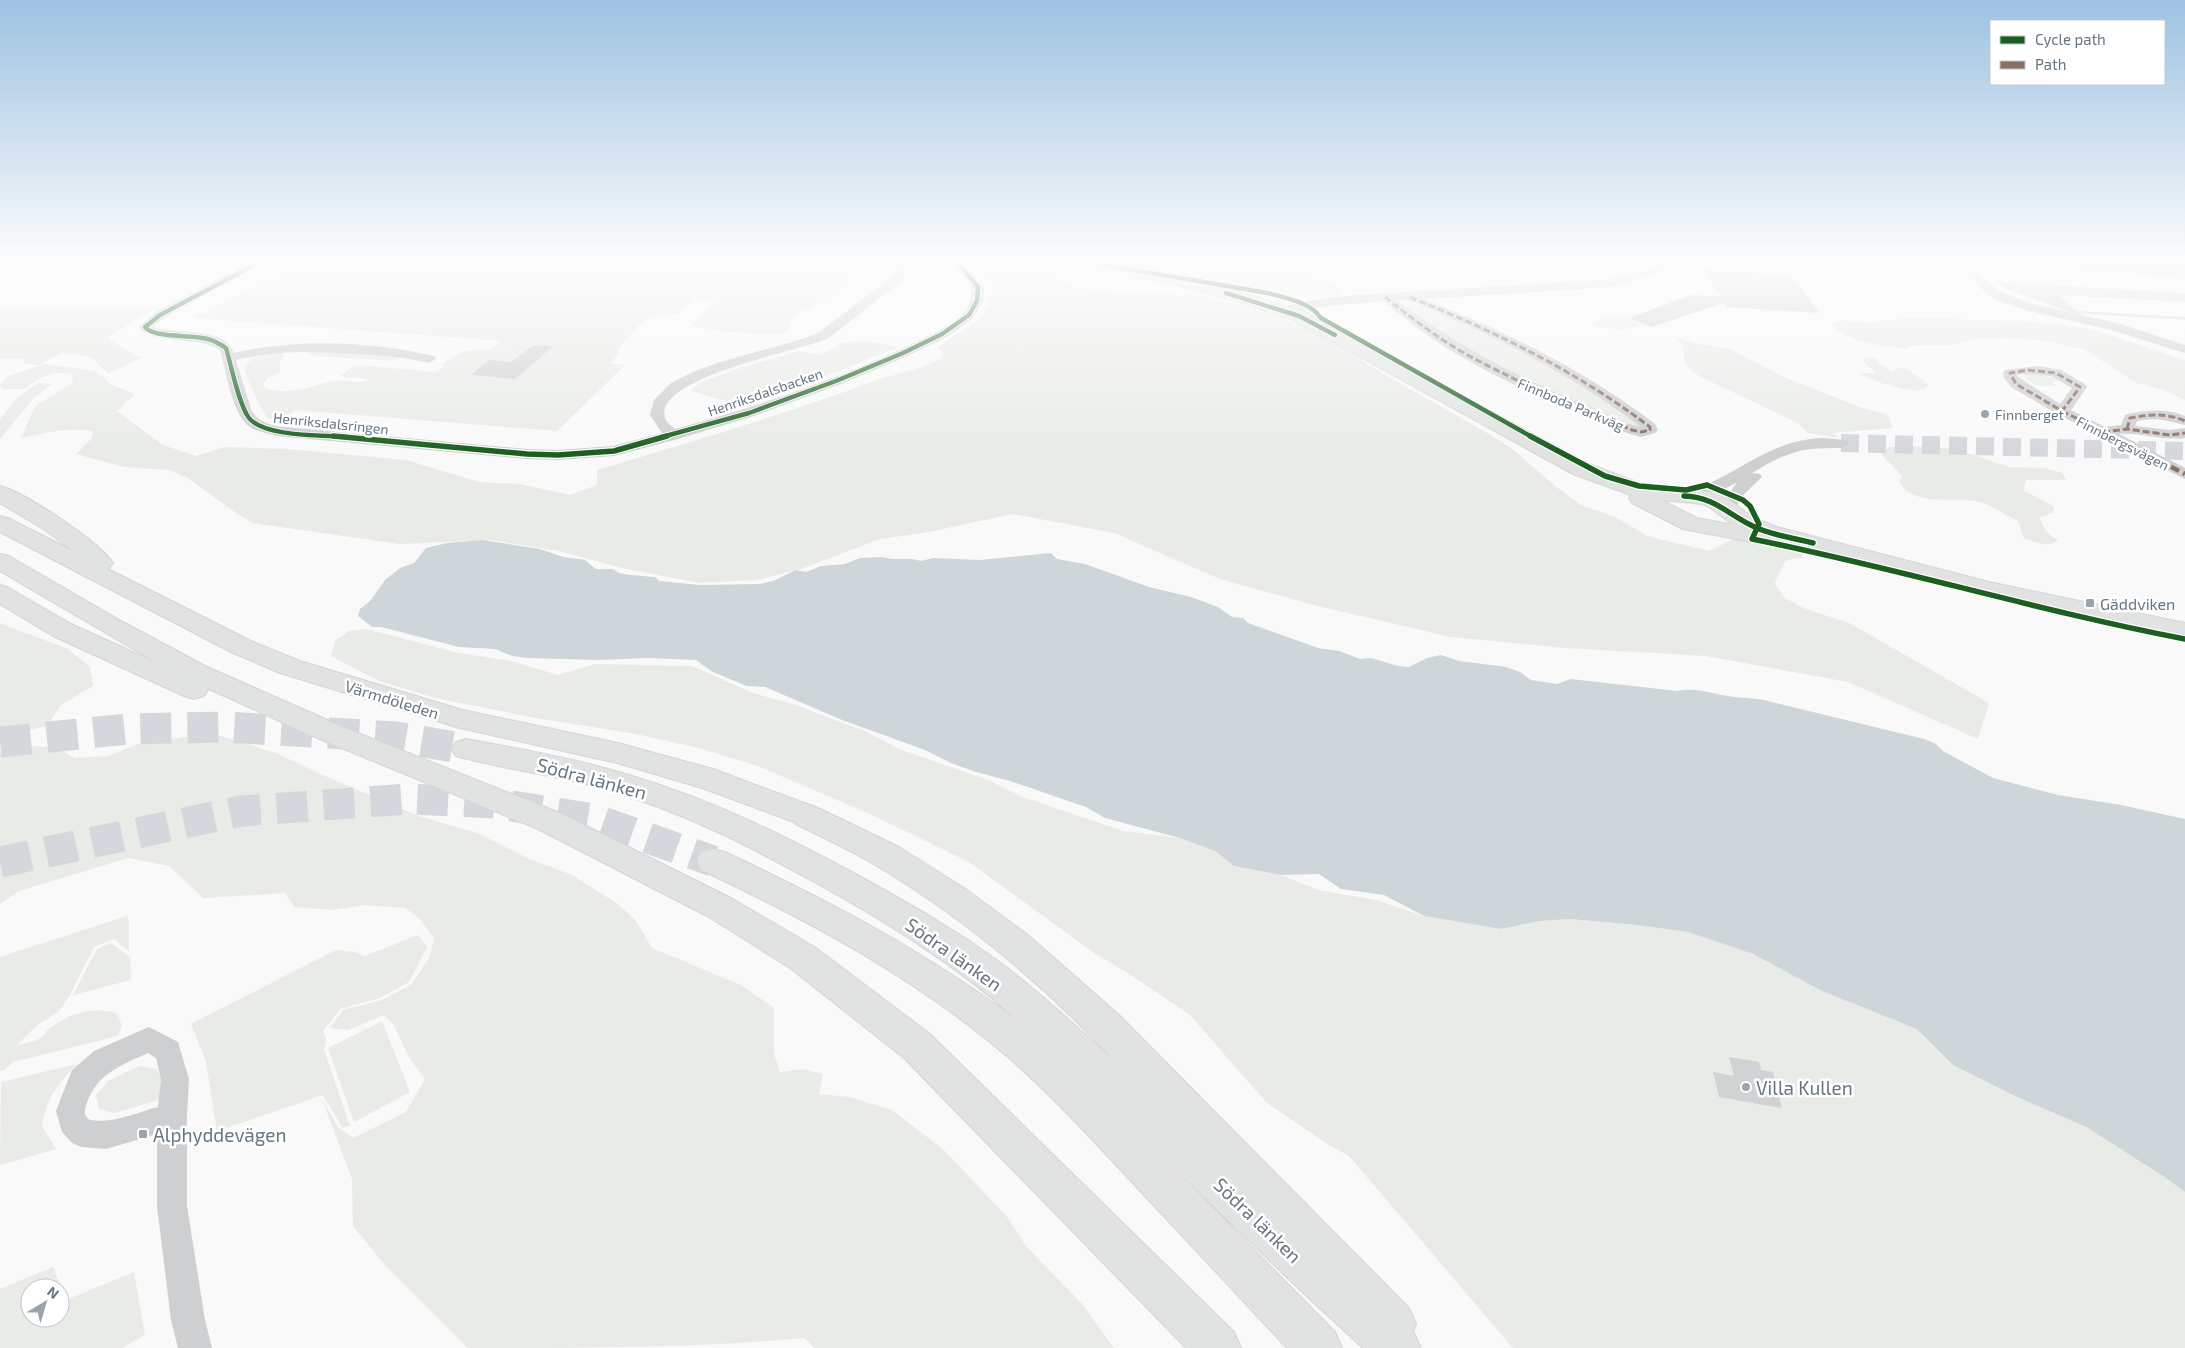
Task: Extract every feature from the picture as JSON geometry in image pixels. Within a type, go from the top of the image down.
[{"type":"main road","points":[[1320,326],[1581,469],[1589,476],[1681,502],[1716,501],[1729,511],[1769,532],[2018,596],[2185,631]]},
{"type":"main road","points":[[0,493],[43,518],[88,550],[124,588]]},
{"type":"main road","points":[[1681,502],[1691,524],[1832,548]]},
{"type":"main road","points":[[1704,526],[1724,525],[1730,520],[1729,511]]},
{"type":"main road","name":"Värmdöleden","points":[[0,523],[242,647],[290,667],[460,719],[618,753],[713,780],[807,816],[887,856],[952,897],[1016,945],[1106,1026],[1417,1348]]},
{"type":"main road","points":[[0,561],[128,636],[195,672],[278,711],[548,821],[721,908],[803,958],[917,1046],[1218,1348]]},
{"type":"main road","points":[[0,594],[62,630],[181,685],[214,696],[278,711]]},
{"type":"main road","name":"Södra länken","points":[[466,749],[541,764],[611,781],[669,799],[794,856],[915,925],[980,967],[1121,1090],[1349,1306],[1398,1348]]},
{"type":"main road","name":"Södra länken","points":[[713,861],[776,890],[851,930],[943,987],[995,1024],[1060,1078],[1319,1348]]},
{"type":"street","name":"Henriksdalsringen","points":[[147,326],[145,328],[147,330],[160,334],[212,340],[226,348],[248,418],[260,427],[276,431],[558,455],[614,451],[673,436]]},
{"type":"street","points":[[673,436],[661,424],[657,415],[659,404],[665,395],[679,384],[698,374],[804,343],[822,336],[835,326]]},
{"type":"street","name":"Henriksdalsbacken","points":[[673,436],[808,392],[867,369],[930,340],[955,326]]},
{"type":"street","name":"Finnboda Parkväg","points":[[1425,326],[1448,343],[1507,377],[1625,428],[1641,432],[1650,430],[1645,423],[1606,394],[1551,361],[1482,326]]},
{"type":"street","points":[[2110,326],[2185,349]]},
{"type":"street","points":[[230,358],[292,346],[405,353],[429,359]]},
{"type":"street","name":"Finnbergsvägen","points":[[2062,411],[2185,474]]},
{"type":"street","points":[[2127,429],[2130,418],[2155,413],[2169,414],[2185,421]]},
{"type":"street","points":[[657,415],[669,421],[704,427]]},
{"type":"street","points":[[2103,432],[2127,429],[2170,435],[2185,434]]},
{"type":"street","points":[[1681,502],[1724,484],[1776,453],[1792,447],[1813,443],[1842,449],[1788,462],[1767,470],[1745,482],[1733,496],[1729,511]]},
{"type":"street","points":[[172,1116],[172,1206],[188,1320],[195,1348]]},
{"type":"shaded area","points":[[0,326],[126,326],[109,337],[109,340],[142,358],[108,374],[93,358],[62,353],[38,365],[25,364],[23,358],[0,359]]},
{"type":"shaded area","points":[[298,326],[638,326],[617,351],[619,353],[610,364],[625,365],[557,431],[295,410],[279,421],[267,418],[244,370],[246,365],[254,358],[283,352],[284,355],[279,366],[281,372],[268,378],[264,383],[265,388],[291,391],[335,381],[361,382],[369,379],[340,376],[355,365],[436,372],[444,367],[440,366],[458,354],[474,350],[489,350],[501,341]]},
{"type":"shaded area","points":[[691,326],[791,326],[781,335],[727,332]]},
{"type":"shaded area","points":[[969,326],[1302,326],[1312,330],[1510,447],[1555,486],[1581,505],[1617,518],[1647,536],[1709,551],[1735,538],[1802,552],[1802,558],[1791,559],[1785,562],[1775,581],[1776,586],[1785,598],[1806,609],[1849,623],[1989,703],[1978,739],[1848,682],[1706,656],[1566,648],[1451,637],[1314,605],[1220,579],[1114,533],[1013,514],[923,533],[880,539],[801,569],[756,580],[699,583],[622,568],[559,551],[492,540],[399,544],[253,523],[188,478],[170,470],[124,467],[76,454],[92,438],[93,431],[65,430],[21,438],[35,406],[73,383],[71,373],[57,373],[46,376],[24,389],[2,389],[0,384],[8,376],[45,364],[96,371],[112,385],[135,394],[117,411],[163,445],[196,456],[225,447],[287,449],[406,460],[479,482],[519,484],[570,495],[597,485],[597,470],[771,417],[882,378],[926,366],[942,358],[943,353],[938,347]]},
{"type":"shaded area","points":[[1431,326],[1473,326],[1478,328],[1585,385],[1642,427],[1636,430],[1481,360]]},
{"type":"shaded area","points":[[1597,326],[1639,326],[1617,329]]},
{"type":"shaded area","points":[[1833,326],[2070,326],[2095,330],[2185,360],[2185,400],[2163,390],[2136,383],[2085,350],[2047,341],[2007,338],[1980,339],[1948,345],[1911,346],[1907,349],[1877,345],[1855,339]]},
{"type":"shaded area","points":[[1674,336],[1698,344],[1728,348],[1784,377],[1865,409],[1887,414],[1893,428],[1833,433],[1840,438],[1808,433],[1798,423],[1699,376],[1686,366],[1682,345]]},
{"type":"shaded area","points":[[866,341],[899,347],[804,385],[744,406],[690,391],[701,382],[740,368],[799,351],[819,355],[839,346],[838,343]]},
{"type":"shaded area","points":[[309,350],[398,356],[401,358],[395,361],[312,356],[306,352]]},
{"type":"shaded area","points":[[1870,357],[1880,361],[1877,362],[1892,371],[1902,367],[1907,369],[1928,384],[1926,388],[1918,390],[1902,389],[1860,376],[1860,373],[1875,373],[1862,359]]},
{"type":"shaded area","points":[[2028,372],[2044,374],[2059,381],[2051,382],[2058,385],[2043,386],[2034,384],[2024,375]]},
{"type":"shaded area","points":[[38,383],[52,384],[34,398],[0,439],[0,419],[16,399]]},
{"type":"shaded area","points":[[1908,446],[1956,449],[2009,467],[2045,468],[2062,473],[2066,480],[2026,480],[2023,490],[2053,506],[2054,512],[2039,518],[2046,531],[2058,541],[2045,544],[2024,538],[2018,521],[1979,502],[1924,498],[1906,490],[1899,481],[1903,477],[1882,455],[1884,449]]},
{"type":"shaded area","points":[[483,540],[540,549],[563,557],[585,560],[596,569],[613,569],[619,573],[655,577],[659,581],[700,585],[760,584],[773,581],[796,570],[806,572],[821,566],[845,564],[860,558],[881,557],[921,561],[933,558],[980,560],[1051,553],[1057,559],[1085,564],[1149,587],[1191,597],[1218,607],[1232,617],[1243,618],[1248,623],[1318,648],[1339,651],[1360,659],[1371,658],[1398,666],[1409,667],[1427,658],[1441,655],[1459,661],[1506,667],[1520,672],[1531,680],[1557,684],[1571,679],[1677,691],[1696,690],[1732,697],[1764,700],[1924,739],[1936,744],[1943,751],[1993,778],[2058,795],[2121,805],[2185,819],[2185,1192],[2086,1127],[2015,1096],[1953,1065],[1917,1029],[1822,991],[1753,954],[1688,932],[1570,919],[1539,921],[1501,929],[1424,916],[1384,895],[1341,889],[1319,874],[1281,875],[1234,866],[1215,851],[1180,838],[1105,818],[1086,807],[951,763],[925,750],[842,720],[765,687],[747,686],[732,680],[711,671],[696,660],[648,658],[597,660],[512,656],[495,649],[459,647],[381,627],[372,627],[358,616],[360,609],[370,601],[385,580],[400,568],[414,563],[426,548],[447,543]]},
{"type":"shaded area","points":[[0,623],[68,649],[90,667],[93,686],[61,705],[47,726],[0,737]]},
{"type":"shaded area","points":[[366,629],[459,653],[511,661],[558,675],[595,664],[692,666],[753,693],[796,705],[867,732],[899,749],[988,780],[1023,797],[1123,831],[1180,838],[1215,851],[1234,866],[1281,875],[1318,890],[1376,900],[1424,916],[1501,929],[1539,921],[1570,919],[1688,932],[1753,954],[1822,991],[1918,1029],[1953,1065],[2015,1096],[2086,1127],[2185,1192],[2185,1348],[1513,1348],[1349,1156],[1324,1142],[1266,1102],[1190,1015],[1131,975],[1094,953],[969,862],[872,815],[758,766],[699,748],[636,734],[536,718],[435,698],[379,681],[331,656],[335,641],[349,631]]},
{"type":"shaded area","points":[[205,731],[276,753],[419,816],[477,833],[525,857],[572,875],[618,904],[636,921],[652,948],[741,985],[774,1008],[774,1054],[780,1072],[803,1069],[823,1074],[819,1094],[849,1097],[892,1110],[944,1150],[1008,1218],[1026,1246],[1083,1305],[1114,1348],[815,1348],[804,1338],[679,1346],[468,1348],[385,1265],[353,1226],[352,1179],[322,1099],[338,1127],[353,1138],[406,1112],[425,1079],[409,1057],[393,1023],[383,1015],[348,1030],[330,1028],[343,1010],[382,1000],[411,985],[430,957],[434,938],[419,918],[405,908],[365,905],[333,910],[294,907],[285,893],[203,898],[169,866],[128,858],[19,891],[0,904],[0,751],[26,746],[55,747],[75,758],[109,756],[137,744],[192,736]]},
{"type":"shaded area","points":[[127,916],[129,922],[129,951],[114,939],[94,947],[70,995],[59,1011],[36,1026],[17,1045],[39,1039],[50,1028],[66,1018],[82,1012],[99,1010],[116,1013],[122,1025],[118,1036],[13,1062],[5,1070],[0,1071],[0,957]]},
{"type":"shaded area","points":[[418,935],[427,947],[409,982],[380,998],[340,1009],[323,1031],[326,1039],[324,1050],[350,1126],[342,1127],[323,1095],[217,1131],[206,1062],[191,1024],[336,950],[355,952],[365,956]]},
{"type":"shaded area","points":[[111,943],[130,957],[131,980],[73,995],[97,949]]},
{"type":"shaded area","points":[[382,1021],[410,1092],[354,1122],[328,1048]]},
{"type":"shaded area","points":[[77,1064],[54,1092],[44,1116],[42,1126],[56,1149],[0,1165],[1,1082]]},
{"type":"shaded area","points":[[140,1066],[157,1069],[165,1084],[158,1100],[115,1113],[99,1109],[96,1095],[108,1081]]},
{"type":"shaded area","points":[[53,1267],[57,1278],[26,1278]]},
{"type":"shaded area","points":[[134,1272],[145,1335],[122,1348],[0,1348],[0,1289],[20,1281],[20,1328],[70,1328],[70,1298]]},
{"type":"building","points":[[534,345],[554,346],[515,379],[471,375],[489,360],[511,362]]},
{"type":"building","name":"Villa Kullen","points":[[1729,1057],[1759,1062],[1761,1070],[1773,1072],[1782,1108],[1719,1097],[1713,1072],[1734,1076]]},
{"type":"tunnel","points":[[1841,443],[2185,451]]},
{"type":"tunnel","points":[[0,742],[128,729],[225,727],[396,737],[466,749]]},
{"type":"tunnel","points":[[0,862],[241,811],[409,799],[493,803],[594,819],[713,861]]},
{"type":"marked path","points":[[1423,326],[1471,357],[1543,393],[1632,430],[1641,432],[1650,430],[1650,427],[1593,386],[1533,352],[1477,326]]},
{"type":"marked path","points":[[2062,411],[2080,387],[2073,381],[2047,371],[2028,370],[2010,373],[2011,378],[2016,384],[2062,411],[2185,474]]},
{"type":"marked path","points":[[2127,429],[2130,418],[2144,415],[2158,414],[2185,421]]},
{"type":"marked path","points":[[2103,432],[2127,429],[2170,435],[2185,433]]},
{"type":"cycle path","points":[[146,326],[145,327],[147,330],[157,333],[208,339],[226,348],[246,414],[253,422],[265,428],[276,431],[527,454],[558,455],[614,451],[749,413],[836,381],[903,353],[942,334],[954,326]]},
{"type":"cycle path","points":[[1318,326],[1335,335]]},
{"type":"cycle path","points":[[1335,326],[1574,461],[1605,476],[1639,486],[1686,490],[1707,485],[1743,500],[1750,506],[1759,524],[1752,539],[1831,555],[2027,605],[2185,639]]},
{"type":"cycle path","points":[[1684,496],[1705,498],[1757,528],[1813,543]]},
{"type":"place","name":"Finnberget","points":[[1985,414]]},
{"type":"place","name":"Gäddviken","points":[[2090,603]]},
{"type":"place","name":"Villa Kullen","points":[[1746,1087]]},
{"type":"place","name":"Alphyddevägen","points":[[143,1134]]}]
